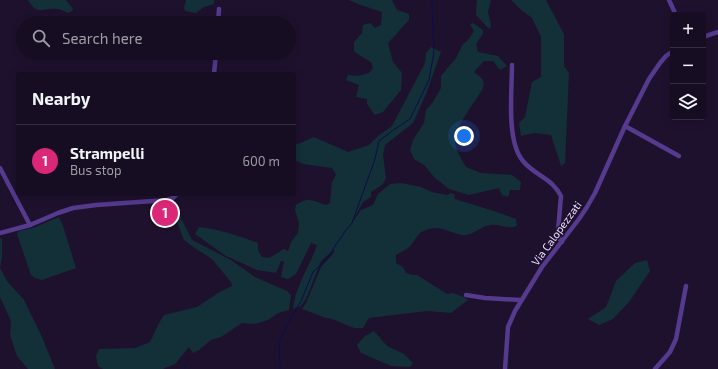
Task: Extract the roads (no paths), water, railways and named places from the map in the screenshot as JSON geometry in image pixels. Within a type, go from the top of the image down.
[{"type":"street","points":[[669,0],[675,12]]},
{"type":"street","points":[[218,16],[219,9]]},
{"type":"street","points":[[706,36],[718,32]]},
{"type":"street","name":"Via Calopezzati","points":[[505,369],[508,327],[512,316],[542,267],[579,219],[591,200],[625,126],[654,72],[662,60],[670,53]]},
{"type":"street","points":[[214,72],[215,60]]},
{"type":"street","points":[[512,65],[512,132],[515,146],[518,154],[524,162],[553,185],[562,196],[558,233],[562,242]]},
{"type":"street","points":[[625,126],[679,156]]},
{"type":"street","points":[[0,168],[30,225]]},
{"type":"street","points":[[0,233],[30,225],[58,213],[75,208],[167,200],[175,196]]},
{"type":"street","points":[[655,369],[670,352],[676,339],[679,330],[686,286]]},
{"type":"street","points":[[466,295],[485,298],[521,300]]},
{"type":"waterway","points":[[280,369],[280,339],[301,301],[313,272],[325,261],[352,223],[375,159],[379,141],[410,119],[429,80],[434,52],[433,0]]},
{"type":"waterway","points":[[184,369],[188,359]]},
{"type":"place","name":"Strampelli","points":[[165,213]]}]
